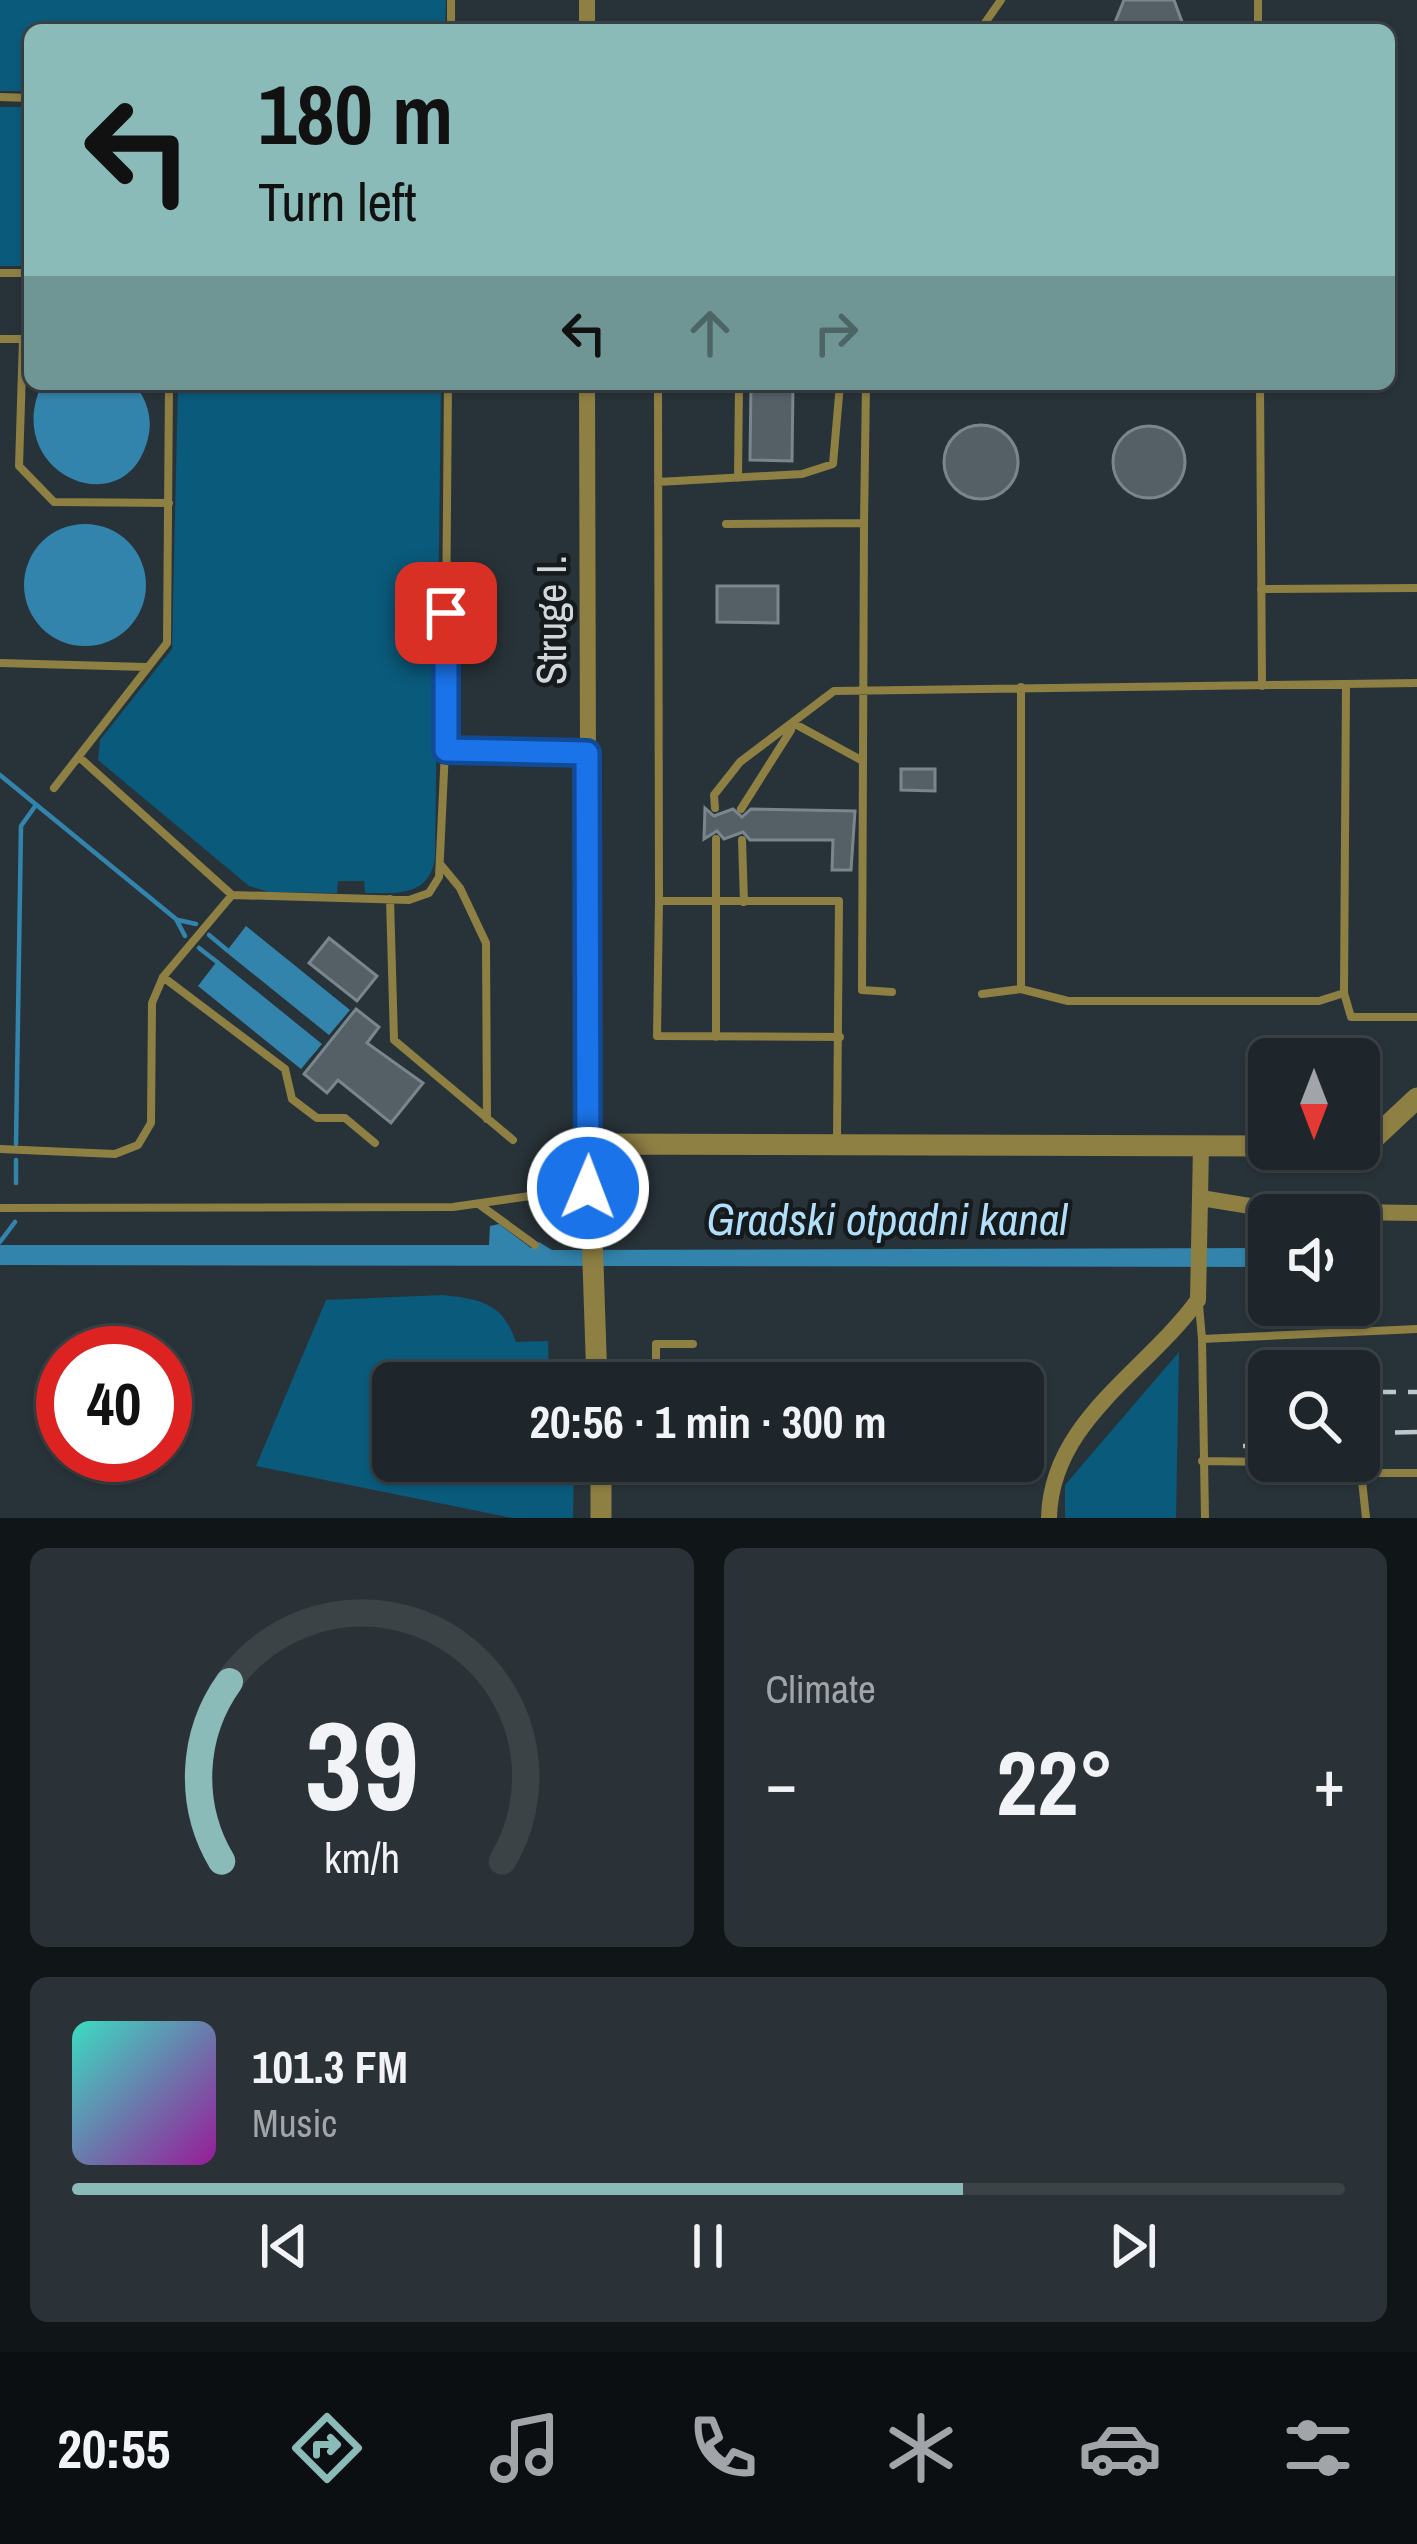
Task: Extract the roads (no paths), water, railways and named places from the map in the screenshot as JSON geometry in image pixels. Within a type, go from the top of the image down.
[{"type":"street","name":"Struge I.","points":[[587,390],[590,1144]]},
{"type":"street","points":[[1380,1133],[1417,1098]]},
{"type":"street","points":[[596,1362],[588,1216],[590,1144],[1248,1146]]},
{"type":"street","points":[[1048,1518],[1055,1468],[1071,1439],[1198,1300],[1202,1146]]},
{"type":"street","points":[[1202,1198],[1281,1211],[1417,1213]]},
{"type":"street","points":[[601,1482],[601,1518]]},
{"type":"lane","points":[[24,387],[19,466],[54,502],[169,503]]},
{"type":"lane","points":[[54,788],[167,643],[169,390]]},
{"type":"lane","points":[[79,757],[232,895],[390,899],[429,893],[440,864],[446,750],[448,390]]},
{"type":"lane","points":[[658,390],[657,1036],[840,1037]]},
{"type":"lane","points":[[738,478],[739,390]]},
{"type":"lane","points":[[658,482],[802,474],[833,464],[839,390]]},
{"type":"lane","points":[[866,390],[862,990],[892,992]]},
{"type":"lane","points":[[1260,390],[1262,686]]},
{"type":"lane","points":[[726,524],[864,523]]},
{"type":"lane","points":[[1261,589],[1417,588]]},
{"type":"lane","points":[[1,663],[148,667]]},
{"type":"lane","points":[[715,808],[714,796],[740,762],[834,691],[1417,683]]},
{"type":"lane","points":[[1346,685],[1344,993],[1351,1017],[1417,1017]]},
{"type":"lane","points":[[1021,687],[1021,989]]},
{"type":"lane","points":[[795,724],[861,760]]},
{"type":"lane","points":[[741,809],[795,724]]},
{"type":"lane","points":[[446,750],[587,753]]},
{"type":"lane","points":[[716,839],[716,1037]]},
{"type":"lane","points":[[742,840],[744,902]]},
{"type":"lane","points":[[440,864],[460,888],[487,943],[488,1119]]},
{"type":"lane","points":[[0,1149],[116,1154],[138,1145],[151,1123],[152,1004],[163,976],[232,895]]},
{"type":"lane","points":[[390,899],[394,1040],[513,1141]]},
{"type":"lane","points":[[659,901],[839,901],[837,1146]]},
{"type":"lane","points":[[163,976],[285,1069],[292,1099],[317,1118],[345,1118],[375,1143]]},
{"type":"lane","points":[[982,994],[1021,989],[1068,1000],[1319,1001],[1344,993]]},
{"type":"lane","points":[[0,1208],[479,1204],[588,1188]]},
{"type":"lane","points":[[479,1204],[535,1245]]},
{"type":"lane","points":[[1198,1300],[1205,1518]]},
{"type":"lane","points":[[1202,1339],[1417,1329]]},
{"type":"lane","points":[[656,1362],[656,1345],[693,1344]]},
{"type":"lane","points":[[1202,1461],[1248,1462]]},
{"type":"lane","points":[[1380,1473],[1417,1473]]},
{"type":"lane","points":[[1363,1482],[1366,1518]]},
{"type":"waterway","points":[[0,775],[176,919],[185,936]]},
{"type":"waterway","points":[[16,1144],[21,826],[36,805]]},
{"type":"waterway","points":[[178,920],[196,924]]},
{"type":"waterway","points":[[209,935],[227,950]]},
{"type":"waterway","points":[[199,948],[217,962]]},
{"type":"waterway","points":[[16,1160],[16,1183]]},
{"type":"waterway","points":[[0,1242],[15,1222]]},
{"type":"railway","points":[[1380,1392],[1417,1392]]},
{"type":"railway","points":[[1380,1433],[1417,1432]]},
{"type":"railway","points":[[1243,1446],[1248,1446]]},
{"type":"water label","name":"Gradski otpadni kanal","points":[[887,1218]]}]
